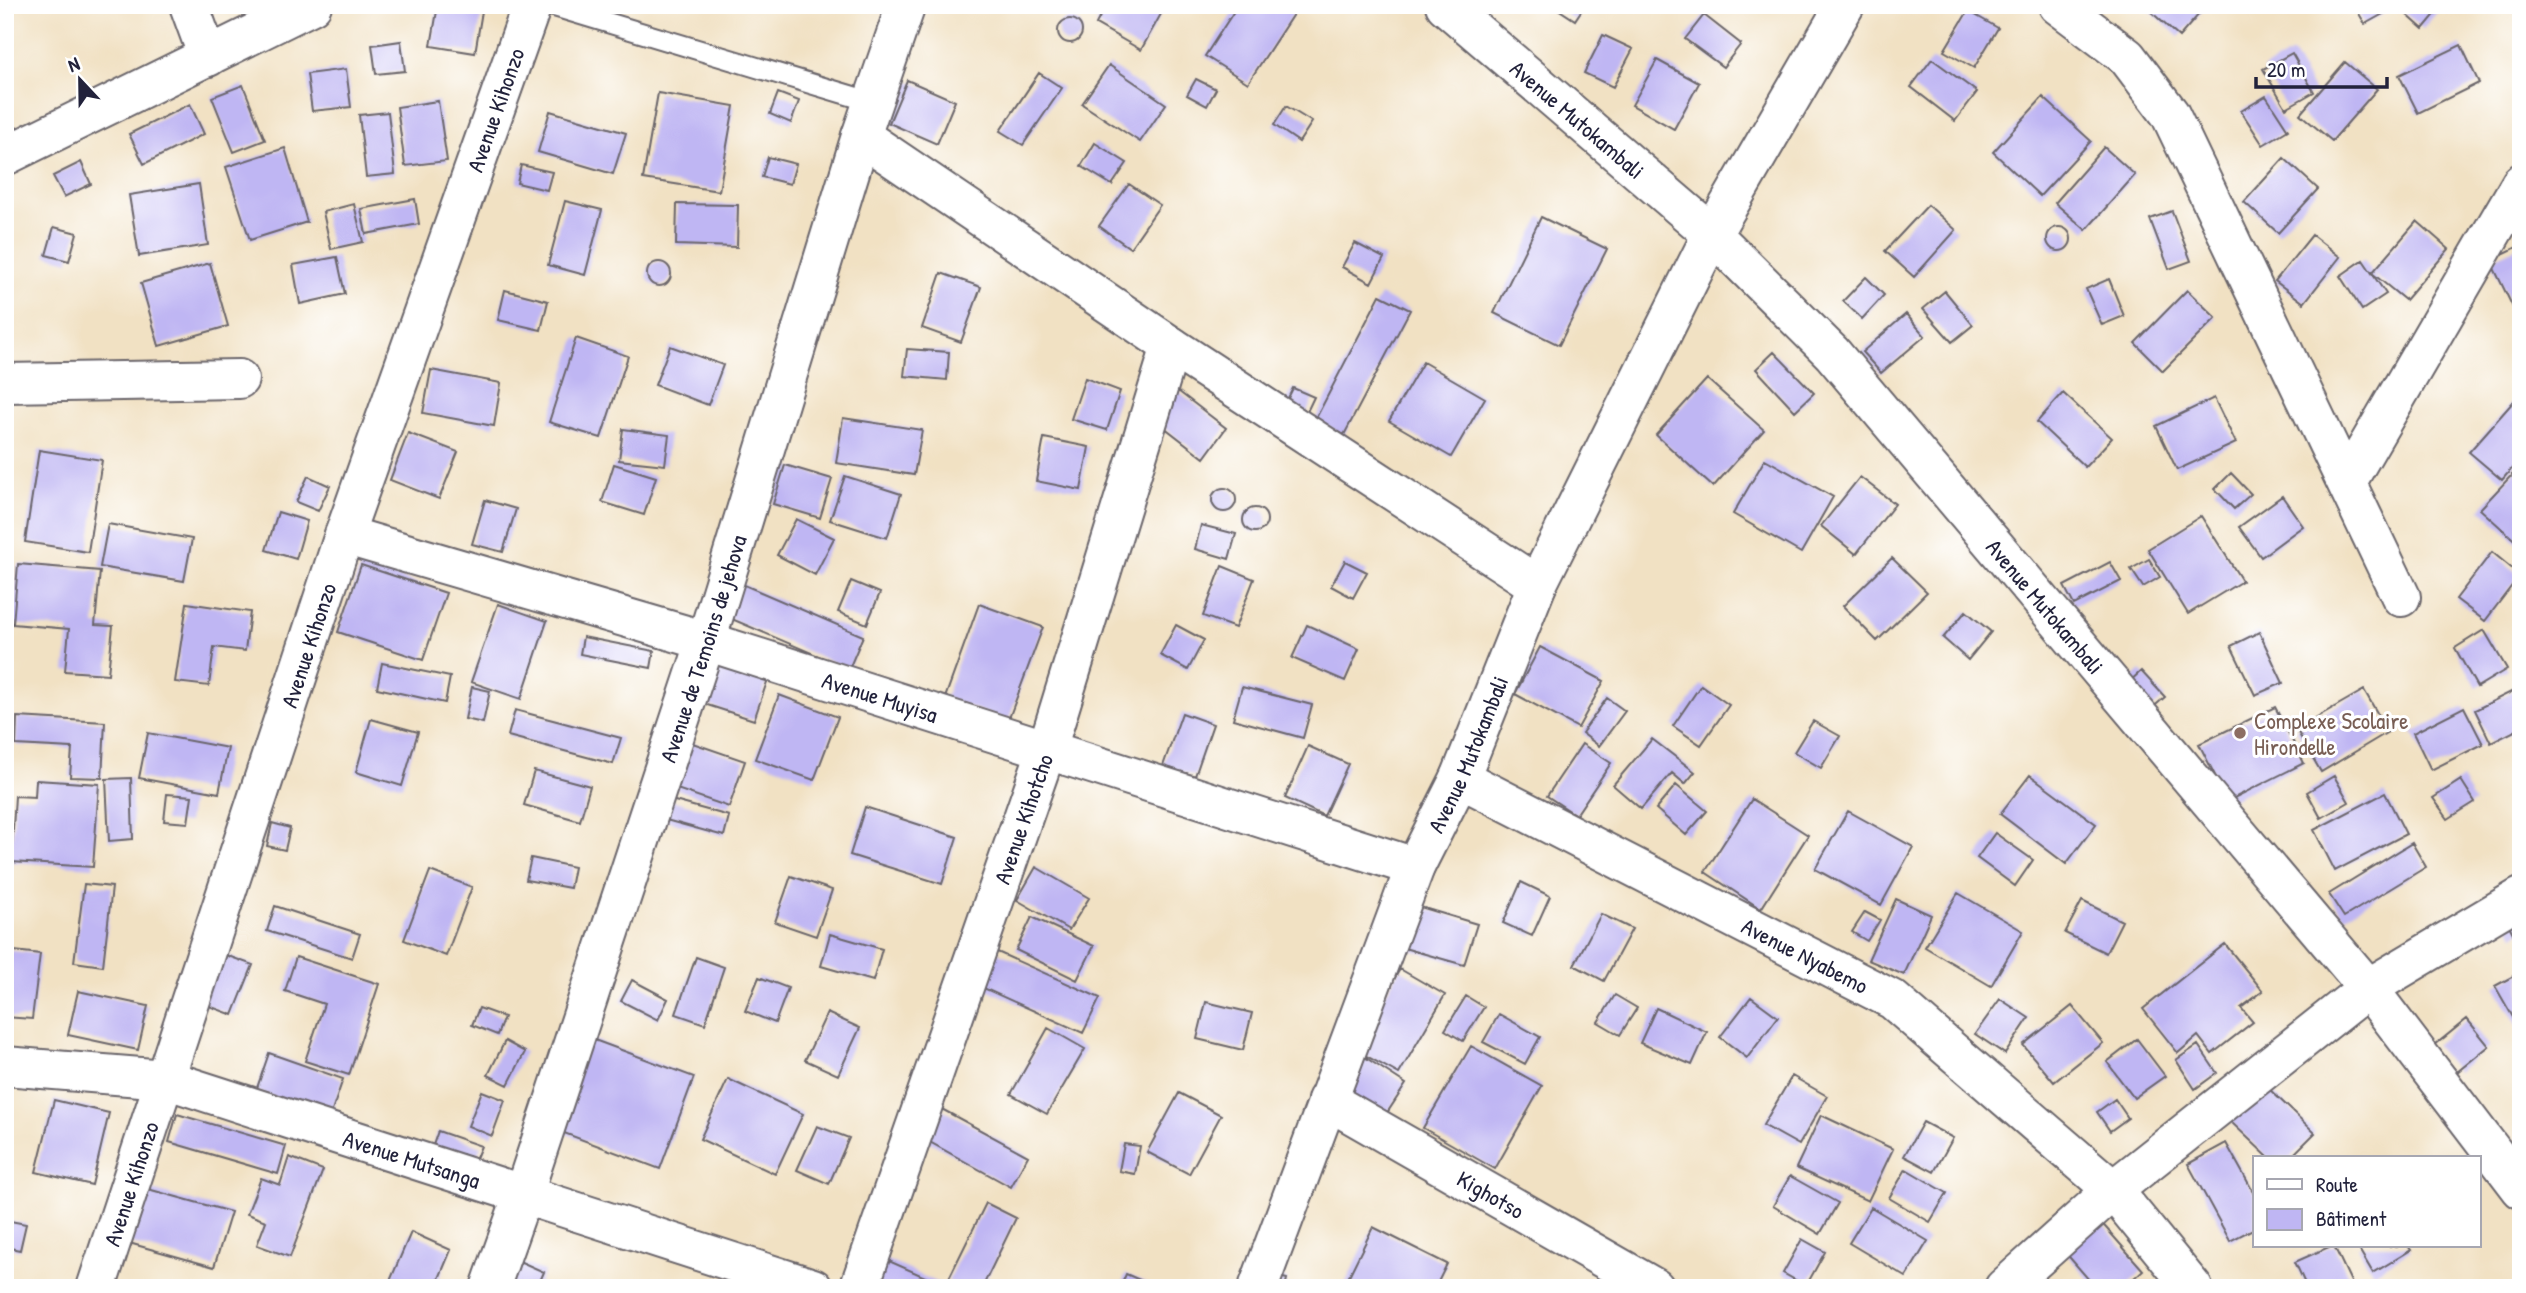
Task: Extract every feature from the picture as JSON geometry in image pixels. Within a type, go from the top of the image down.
[{"type":"street","points":[[189,5],[208,57]]},
{"type":"street","points":[[5,156],[312,5]]},
{"type":"street","name":"Avenue Kihonzo","points":[[96,1288],[344,535],[532,5]]},
{"type":"street","name":"Avenue de Temoins de jehova","points":[[490,1288],[706,641],[867,119],[906,5]]},
{"type":"street","name":"Avenue Mutokambali","points":[[1445,5],[1712,234],[1832,353],[2368,988],[2521,1189]]},
{"type":"street","points":[[1712,234],[1845,5]]},
{"type":"street","points":[[2058,5],[2127,57],[2170,114],[2401,597]]},
{"type":"street","points":[[867,119],[1171,346],[1537,585]]},
{"type":"street","points":[[2347,482],[2521,183]]},
{"type":"street","name":"Avenue Mutokambali","points":[[1258,1288],[1415,867],[1460,778],[1537,585],[1712,234]]},
{"type":"street","name":"Avenue Kihotcho","points":[[859,1288],[1047,749],[1171,346]]},
{"type":"street","points":[[5,383],[239,379]]},
{"type":"street","name":"Avenue Muyisa","points":[[344,535],[706,641],[1415,867]]},
{"type":"street","name":"Avenue Nyabemo","points":[[1460,778],[1893,1000],[2113,1190],[2193,1288]]},
{"type":"street","points":[[2004,1288],[2113,1190],[2368,988],[2521,897]]},
{"type":"street","name":"Avenue Mutsanga","points":[[5,1066],[165,1079],[813,1288]]},
{"type":"street","name":"Kighotso","points":[[1327,1100],[1655,1288]]},
{"type":"lane","points":[[550,5],[867,119]]},
{"type":"building","points":[[438,5],[483,5],[475,53],[431,46]]},
{"type":"building","points":[[1106,5],[1166,5],[1141,50],[1096,24]]},
{"type":"building","points":[[1238,5],[1299,5],[1248,83],[1205,56]]},
{"type":"building","points":[[1552,5],[1585,5],[1575,20]]},
{"type":"building","points":[[2151,5],[2207,5],[2179,37],[2148,9]]},
{"type":"building","points":[[2354,5],[2391,5],[2392,9],[2365,24]]},
{"type":"building","points":[[2396,5],[2443,5],[2423,29]]},
{"type":"building","points":[[1968,11],[1998,28],[1974,68],[1944,51]]},
{"type":"building","points":[[1704,15],[1741,44],[1723,67],[1685,39]]},
{"type":"building","points":[[1070,19],[1079,22],[1082,31],[1079,40],[1070,43],[1061,40],[1058,31],[1061,22]]},
{"type":"building","points":[[1603,35],[1633,49],[1613,87],[1584,73]]},
{"type":"building","points":[[401,41],[405,71],[376,74],[372,45]]},
{"type":"building","points":[[2461,45],[2479,83],[2418,113],[2399,75]]},
{"type":"building","points":[[2292,53],[2314,92],[2286,108],[2263,69]]},
{"type":"building","points":[[1932,59],[1977,92],[1955,121],[1911,87]]},
{"type":"building","points":[[1657,60],[1699,83],[1674,129],[1632,105]]},
{"type":"building","points":[[2345,62],[2377,89],[2332,141],[2300,114]]},
{"type":"building","points":[[1109,65],[1166,104],[1140,142],[1082,104]]},
{"type":"building","points":[[346,69],[351,107],[312,111],[307,74]]},
{"type":"building","points":[[1039,73],[1062,88],[1023,145],[1000,131]]},
{"type":"building","points":[[1196,79],[1216,89],[1207,106],[1187,95]]},
{"type":"building","points":[[907,80],[955,101],[937,144],[889,123]]},
{"type":"building","points":[[243,85],[265,140],[234,152],[212,97]]},
{"type":"building","points":[[658,93],[734,106],[719,191],[643,179]]},
{"type":"building","points":[[778,93],[799,101],[791,123],[770,114]]},
{"type":"building","points":[[2266,96],[2288,130],[2263,145],[2241,111]]},
{"type":"building","points":[[2043,97],[2091,141],[2040,196],[1993,152]]},
{"type":"building","points":[[438,101],[447,161],[405,166],[397,107]]},
{"type":"building","points":[[190,104],[204,134],[144,164],[129,134]]},
{"type":"building","points":[[1286,106],[1312,122],[1299,142],[1274,125]]},
{"type":"building","points":[[550,111],[626,133],[613,174],[538,152]]},
{"type":"building","points":[[388,112],[395,174],[366,177],[359,115]]},
{"type":"building","points":[[1095,143],[1127,163],[1112,185],[1081,166]]},
{"type":"building","points":[[2104,147],[2135,175],[2086,230],[2055,203]]},
{"type":"building","points":[[285,148],[307,222],[250,240],[226,167]]},
{"type":"building","points":[[768,157],[796,164],[790,184],[762,177]]},
{"type":"building","points":[[2284,158],[2318,189],[2278,233],[2244,202]]},
{"type":"building","points":[[81,162],[91,184],[64,197],[53,176]]},
{"type":"building","points":[[521,165],[552,172],[547,190],[517,183]]},
{"type":"building","points":[[199,184],[208,245],[139,256],[129,195]]},
{"type":"building","points":[[1129,184],[1160,205],[1130,248],[1099,226]]},
{"type":"building","points":[[415,199],[419,224],[366,234],[361,209]]},
{"type":"building","points":[[565,201],[602,210],[585,275],[548,265]]},
{"type":"building","points":[[354,204],[363,242],[331,249],[323,212]]},
{"type":"building","points":[[677,204],[738,205],[737,247],[676,245]]},
{"type":"building","points":[[1928,205],[1956,230],[1914,277],[1885,251]]},
{"type":"building","points":[[2172,211],[2191,261],[2169,269],[2150,219]]},
{"type":"building","points":[[1541,217],[1607,249],[1559,345],[1494,313]]},
{"type":"building","points":[[2417,221],[2449,249],[2405,300],[2372,273]]},
{"type":"building","points":[[54,227],[77,233],[69,261],[46,255]]},
{"type":"building","points":[[2059,227],[2068,230],[2071,239],[2068,248],[2059,251],[2050,248],[2047,239],[2050,230]]},
{"type":"building","points":[[2312,235],[2340,257],[2304,303],[2275,281]]},
{"type":"building","points":[[1355,243],[1384,258],[1371,283],[1342,267]]},
{"type":"building","points":[[2521,245],[2521,324],[2490,260]]},
{"type":"building","points":[[337,257],[345,294],[300,304],[293,265]]},
{"type":"building","points":[[2363,260],[2386,294],[2362,310],[2340,276]]},
{"type":"building","points":[[659,262],[668,265],[671,274],[668,283],[659,286],[650,283],[647,274],[650,265]]},
{"type":"building","points":[[210,263],[228,326],[159,346],[141,283]]},
{"type":"building","points":[[941,273],[981,287],[961,342],[922,328]]},
{"type":"building","points":[[1866,277],[1884,295],[1862,319],[1843,301]]},
{"type":"building","points":[[2109,279],[2124,316],[2102,325],[2086,289]]},
{"type":"building","points":[[505,290],[548,301],[541,330],[498,320]]},
{"type":"building","points":[[2187,290],[2216,318],[2163,371],[2135,343]]},
{"type":"building","points":[[1945,291],[1973,325],[1952,342],[1923,309]]},
{"type":"building","points":[[1380,295],[1410,310],[1344,435],[1315,420]]},
{"type":"building","points":[[1906,314],[1925,336],[1881,373],[1862,352]]},
{"type":"building","points":[[576,338],[628,356],[601,438],[549,422]]},
{"type":"building","points":[[670,346],[723,365],[708,405],[655,385]]},
{"type":"building","points":[[907,349],[949,352],[947,380],[904,376]]},
{"type":"building","points":[[1774,352],[1814,393],[1795,411],[1756,369]]},
{"type":"building","points":[[1423,362],[1485,398],[1451,457],[1389,421]]},
{"type":"building","points":[[431,370],[501,383],[494,426],[423,413]]},
{"type":"building","points":[[1085,378],[1120,391],[1107,430],[1071,419]]},
{"type":"building","points":[[1707,379],[1764,430],[1713,487],[1656,435]]},
{"type":"building","points":[[1293,388],[1314,397],[1304,418],[1283,408]]},
{"type":"building","points":[[1178,391],[1226,428],[1204,458],[1155,420]]},
{"type":"building","points":[[2063,393],[2112,438],[2085,467],[2037,422]]},
{"type":"building","points":[[2214,398],[2236,443],[2177,470],[2156,426]]},
{"type":"building","points":[[2514,401],[2521,407],[2521,458],[2502,480],[2469,452]]},
{"type":"building","points":[[843,418],[922,430],[914,475],[836,463]]},
{"type":"building","points":[[623,429],[669,435],[665,465],[619,460]]},
{"type":"building","points":[[408,433],[458,452],[439,499],[390,480]]},
{"type":"building","points":[[1044,438],[1089,447],[1081,490],[1036,481]]},
{"type":"building","points":[[39,450],[102,460],[88,552],[25,542]]},
{"type":"building","points":[[1765,459],[1833,497],[1801,553],[1733,514]]},
{"type":"building","points":[[614,464],[656,477],[644,515],[602,502]]},
{"type":"building","points":[[785,465],[832,479],[820,518],[773,504]]},
{"type":"building","points":[[2521,465],[2521,546],[2480,509]]},
{"type":"building","points":[[2231,473],[2251,494],[2234,509],[2215,489]]},
{"type":"building","points":[[308,476],[330,486],[318,511],[296,502]]},
{"type":"building","points":[[845,476],[901,494],[887,538],[830,520]]},
{"type":"building","points":[[1860,477],[1895,504],[1856,554],[1821,526]]},
{"type":"building","points":[[1224,488],[1233,491],[1236,500],[1233,509],[1224,512],[1215,509],[1212,500],[1215,491]]},
{"type":"building","points":[[2282,496],[2303,526],[2261,557],[2239,527]]},
{"type":"building","points":[[485,500],[516,509],[503,552],[472,544]]},
{"type":"building","points":[[1255,508],[1264,511],[1267,520],[1264,529],[1255,532],[1246,529],[1243,520],[1246,511]]},
{"type":"building","points":[[278,512],[307,521],[296,559],[266,550]]},
{"type":"building","points":[[2201,516],[2242,581],[2188,614],[2148,549]]},
{"type":"building","points":[[796,519],[834,538],[815,575],[777,555]]},
{"type":"building","points":[[108,524],[192,539],[184,581],[100,567]]},
{"type":"building","points":[[1201,525],[1236,534],[1229,559],[1195,549]]},
{"type":"building","points":[[2492,552],[2520,575],[2485,621],[2456,599]]},
{"type":"building","points":[[1892,558],[1927,592],[1877,641],[1843,606]]},
{"type":"building","points":[[2149,559],[2160,577],[2143,587],[2131,569]]},
{"type":"building","points":[[1345,561],[1367,572],[1353,598],[1331,586]]},
{"type":"building","points":[[2110,562],[2121,581],[2074,605],[2064,586]]},
{"type":"building","points":[[18,564],[100,571],[95,625],[113,626],[108,674],[65,671],[69,629],[13,624]]},
{"type":"building","points":[[361,565],[446,593],[423,660],[338,632]]},
{"type":"building","points":[[1222,566],[1254,579],[1235,628],[1203,616]]},
{"type":"building","points":[[735,581],[863,636],[849,669],[720,614]]},
{"type":"building","points":[[851,581],[880,593],[867,624],[838,612]]},
{"type":"building","points":[[187,603],[250,612],[245,651],[214,647],[209,686],[175,682]]},
{"type":"building","points":[[498,604],[547,621],[521,699],[471,682]]},
{"type":"building","points":[[979,604],[1043,627],[1008,721],[945,698]]},
{"type":"building","points":[[1966,611],[1991,632],[1968,660],[1943,638]]},
{"type":"building","points":[[1176,625],[1204,640],[1188,670],[1160,655]]},
{"type":"building","points":[[1307,625],[1359,649],[1345,681],[1292,658]]},
{"type":"building","points":[[2484,630],[2507,669],[2477,687],[2455,648]]},
{"type":"building","points":[[2259,632],[2283,683],[2255,695],[2231,646]]},
{"type":"building","points":[[583,637],[654,651],[651,668],[580,654]]},
{"type":"building","points":[[1540,647],[1604,681],[1578,728],[1515,694]]},
{"type":"building","points":[[709,659],[768,679],[754,720],[695,701]]},
{"type":"building","points":[[382,663],[450,677],[445,703],[377,688]]},
{"type":"building","points":[[2141,671],[2165,697],[2150,710],[2126,685]]},
{"type":"building","points":[[1701,685],[1729,705],[1701,745],[1673,726]]},
{"type":"building","points":[[472,687],[490,691],[483,723],[465,719]]},
{"type":"building","points":[[1242,687],[1312,705],[1303,738],[1233,719]]},
{"type":"building","points":[[2517,689],[2521,697],[2521,728],[2491,743],[2475,710]]},
{"type":"building","points":[[2364,690],[2388,732],[2321,772],[2296,729]]},
{"type":"building","points":[[779,695],[838,717],[814,780],[755,759]]},
{"type":"building","points":[[1607,698],[1625,711],[1599,746],[1582,733]]},
{"type":"building","points":[[2275,707],[2304,763],[2228,801],[2199,744]]},
{"type":"building","points":[[2464,707],[2483,744],[2431,770],[2413,733]]},
{"type":"building","points":[[515,710],[621,738],[613,764],[508,736]]},
{"type":"building","points":[[1182,713],[1213,724],[1195,776],[1163,766]]},
{"type":"building","points":[[17,717],[105,722],[102,778],[70,777],[72,748],[16,745]]},
{"type":"building","points":[[371,719],[418,732],[402,786],[356,772]]},
{"type":"building","points":[[1813,721],[1840,736],[1821,768],[1794,752]]},
{"type":"building","points":[[148,733],[228,748],[219,793],[139,778]]},
{"type":"building","points":[[681,739],[745,761],[729,807],[665,785]]},
{"type":"building","points":[[1652,739],[1695,772],[1685,784],[1672,773],[1641,809],[1613,785]]},
{"type":"building","points":[[1582,744],[1611,763],[1576,815],[1547,796]]},
{"type":"building","points":[[1308,746],[1348,764],[1324,816],[1285,798]]},
{"type":"building","points":[[534,771],[590,786],[580,821],[524,805]]},
{"type":"building","points":[[2030,775],[2096,824],[2066,864],[2000,814]]},
{"type":"building","points":[[2334,776],[2349,802],[2321,818],[2307,792]]},
{"type":"building","points":[[131,778],[133,839],[109,841],[106,779]]},
{"type":"building","points":[[36,780],[99,784],[93,867],[11,862],[15,796],[35,797]]},
{"type":"building","points":[[2461,780],[2475,802],[2448,819],[2433,798]]},
{"type":"building","points":[[1676,785],[1707,811],[1686,835],[1656,809]]},
{"type":"building","points":[[2385,793],[2406,834],[2335,871],[2314,830]]},
{"type":"building","points":[[167,794],[192,796],[188,823],[164,821]]},
{"type":"building","points":[[1752,799],[1808,835],[1761,909],[1705,872]]},
{"type":"building","points":[[671,800],[729,816],[724,836],[666,820]]},
{"type":"building","points":[[865,807],[957,837],[942,884],[850,855]]},
{"type":"building","points":[[1848,811],[1913,847],[1881,905],[1815,869]]},
{"type":"building","points":[[272,823],[290,828],[285,850],[267,846]]},
{"type":"building","points":[[1995,833],[2033,860],[2015,886],[1977,858]]},
{"type":"building","points":[[2412,843],[2426,867],[2344,917],[2329,894]]},
{"type":"building","points":[[5,850],[9,850],[9,874],[5,874]]},
{"type":"building","points":[[531,858],[574,867],[570,888],[526,880]]},
{"type":"building","points":[[1036,867],[1089,898],[1069,930],[1017,900]]},
{"type":"building","points":[[430,871],[472,887],[446,956],[404,940]]},
{"type":"building","points":[[791,876],[832,890],[816,936],[775,922]]},
{"type":"building","points":[[1521,882],[1550,896],[1532,936],[1503,923]]},
{"type":"building","points":[[84,884],[112,887],[103,966],[74,962]]},
{"type":"building","points":[[1958,893],[2023,931],[1991,986],[1925,947]]},
{"type":"building","points":[[1896,899],[1931,915],[1904,975],[1868,960]]},
{"type":"building","points":[[2521,899],[2521,931],[2514,935],[2501,910]]},
{"type":"building","points":[[2082,901],[2122,921],[2106,953],[2065,933]]},
{"type":"building","points":[[275,906],[360,934],[352,958],[267,931]]},
{"type":"building","points":[[1417,906],[1477,924],[1464,965],[1404,948]]},
{"type":"building","points":[[1865,912],[1880,920],[1867,941],[1852,932]]},
{"type":"building","points":[[1601,914],[1632,929],[1604,981],[1574,965]]},
{"type":"building","points":[[1032,917],[1094,946],[1077,980],[1016,950]]},
{"type":"building","points":[[830,934],[882,949],[873,981],[821,966]]},
{"type":"building","points":[[2225,944],[2263,991],[2241,1008],[2253,1022],[2212,1054],[2198,1036],[2178,1053],[2143,1009]]},
{"type":"building","points":[[984,946],[1100,998],[1083,1033],[968,981]]},
{"type":"building","points":[[209,949],[253,965],[233,1015],[190,999]]},
{"type":"building","points":[[5,950],[40,954],[32,1019],[5,1017]]},
{"type":"building","points":[[296,957],[379,984],[349,1075],[305,1061],[324,1004],[285,991]]},
{"type":"building","points":[[696,957],[724,967],[705,1024],[676,1014]]},
{"type":"building","points":[[1400,969],[1445,995],[1399,1074],[1354,1049]]},
{"type":"building","points":[[2521,972],[2521,1025],[2518,1026],[2495,986]]},
{"type":"building","points":[[759,977],[788,988],[775,1023],[745,1011]]},
{"type":"building","points":[[632,980],[668,999],[658,1020],[621,1001]]},
{"type":"building","points":[[78,991],[148,1006],[138,1050],[68,1035]]},
{"type":"building","points":[[1615,995],[1637,1008],[1620,1035],[1598,1022]]},
{"type":"building","points":[[1466,996],[1484,1007],[1463,1041],[1445,1030]]},
{"type":"building","points":[[1751,997],[1778,1017],[1747,1058],[1720,1037]]},
{"type":"building","points":[[2000,999],[2029,1018],[2005,1054],[1975,1034]]},
{"type":"building","points":[[1206,1002],[1252,1013],[1243,1050],[1197,1039]]},
{"type":"building","points":[[2072,1006],[2103,1043],[2054,1082],[2023,1045]]},
{"type":"building","points":[[479,1008],[504,1017],[497,1035],[472,1025]]},
{"type":"building","points":[[1656,1008],[1707,1032],[1692,1065],[1640,1043]]},
{"type":"building","points":[[827,1013],[860,1028],[838,1075],[805,1060]]},
{"type":"building","points":[[1499,1014],[1540,1037],[1525,1064],[1483,1042]]},
{"type":"building","points":[[2467,1019],[2489,1046],[2457,1072],[2435,1045]]},
{"type":"building","points":[[1048,1028],[1085,1049],[1047,1114],[1011,1094]]},
{"type":"building","points":[[589,1038],[694,1077],[660,1169],[556,1130]]},
{"type":"building","points":[[2137,1039],[2165,1076],[2134,1098],[2107,1062]]},
{"type":"building","points":[[505,1041],[525,1052],[508,1085],[488,1075]]},
{"type":"building","points":[[2198,1045],[2217,1073],[2195,1089],[2176,1060]]},
{"type":"building","points":[[1471,1046],[1542,1086],[1495,1169],[1423,1128]]},
{"type":"building","points":[[269,1053],[343,1079],[330,1117],[256,1091]]},
{"type":"building","points":[[1360,1054],[1406,1084],[1379,1125],[1333,1094]]},
{"type":"building","points":[[1792,1076],[1827,1096],[1799,1145],[1763,1125]]},
{"type":"building","points":[[728,1079],[803,1114],[775,1174],[700,1139]]},
{"type":"building","points":[[2265,1085],[2315,1133],[2292,1156],[2267,1156],[2230,1121]]},
{"type":"building","points":[[482,1091],[505,1100],[492,1136],[468,1126]]},
{"type":"building","points":[[1179,1093],[1221,1115],[1189,1174],[1147,1152]]},
{"type":"building","points":[[2115,1099],[2128,1118],[2110,1131],[2097,1112]]},
{"type":"building","points":[[54,1100],[109,1113],[92,1185],[36,1172]]},
{"type":"building","points":[[927,1101],[1028,1156],[1011,1187],[910,1131]]},
{"type":"building","points":[[177,1114],[286,1146],[278,1174],[169,1142]]},
{"type":"building","points":[[1821,1115],[1893,1149],[1868,1201],[1796,1168]]},
{"type":"building","points":[[1923,1122],[1953,1138],[1934,1172],[1904,1156]]},
{"type":"building","points":[[817,1126],[849,1138],[829,1184],[797,1170]]},
{"type":"building","points":[[438,1131],[481,1146],[474,1163],[432,1148]]},
{"type":"building","points":[[2226,1143],[2253,1191],[2253,1229],[2230,1241],[2188,1164]]},
{"type":"building","points":[[1124,1144],[1140,1146],[1135,1174],[1119,1171]]},
{"type":"building","points":[[289,1157],[323,1170],[290,1257],[257,1245],[266,1221],[247,1214],[261,1178],[280,1185]]},
{"type":"building","points":[[1906,1169],[1947,1193],[1930,1222],[1889,1198]]},
{"type":"building","points":[[1790,1176],[1838,1203],[1820,1234],[1773,1206]]},
{"type":"building","points":[[137,1186],[231,1212],[214,1267],[122,1241]]},
{"type":"building","points":[[986,1203],[1016,1218],[982,1288],[965,1288],[948,1280]]},
{"type":"building","points":[[1871,1207],[1928,1241],[1906,1277],[1849,1243]]},
{"type":"building","points":[[5,1220],[26,1224],[20,1250],[5,1247]]},
{"type":"building","points":[[2099,1220],[2143,1270],[2123,1288],[2096,1288],[2064,1251]]},
{"type":"building","points":[[1373,1227],[1447,1264],[1435,1288],[1343,1288]]},
{"type":"building","points":[[411,1232],[451,1250],[435,1288],[387,1288]]},
{"type":"building","points":[[1802,1239],[1825,1252],[1806,1286],[1783,1273]]},
{"type":"building","points":[[2326,1248],[2335,1248],[2354,1288],[2307,1288],[2295,1262]]},
{"type":"building","points":[[2358,1248],[2411,1250],[2373,1273]]},
{"type":"building","points":[[864,1250],[950,1288],[856,1288]]},
{"type":"building","points":[[519,1261],[544,1272],[537,1288],[506,1288]]},
{"type":"building","points":[[1263,1273],[1287,1279],[1285,1288],[1259,1288]]},
{"type":"building","points":[[1126,1274],[1158,1288],[1120,1288]]},
{"type":"place","name":"Complexe Scolaire Hirondelle","points":[[2240,733]]}]
